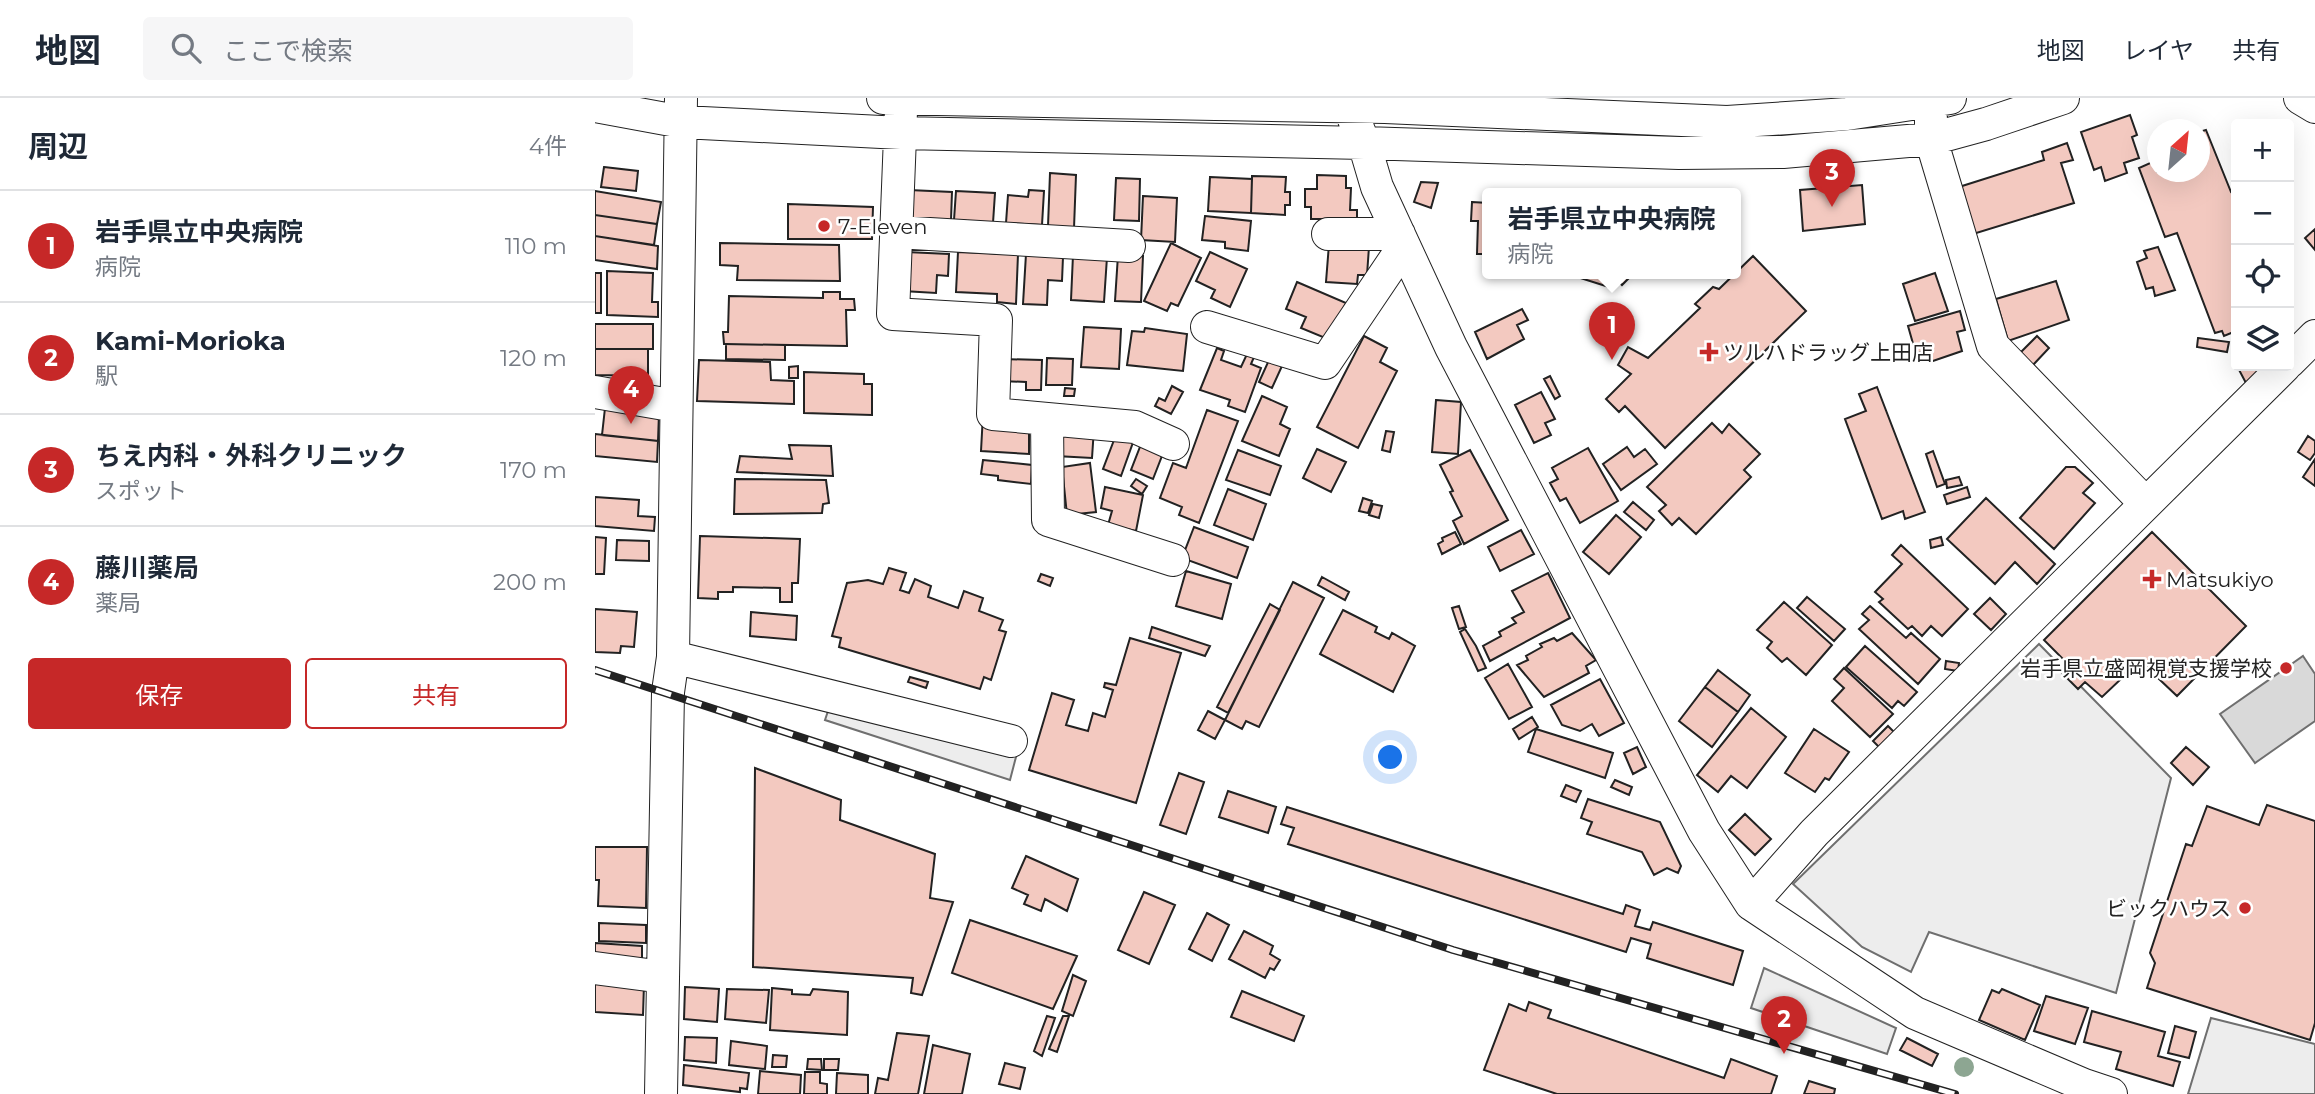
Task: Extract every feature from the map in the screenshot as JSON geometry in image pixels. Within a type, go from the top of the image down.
[{"type":"street","points":[[595,106],[682,110],[901,133],[1692,153],[1783,152],[1931,139],[2063,98]]},
{"type":"street","points":[[2300,98],[2315,107]]},
{"type":"street","points":[[1173,444],[1135,427],[993,414],[996,320],[893,314],[901,133],[893,99],[1349,107],[1385,103],[1727,122],[1847,114],[1940,99],[1931,139],[1993,346],[2145,503]]},
{"type":"street","points":[[1349,107],[1364,143],[1377,187],[1451,347],[1697,820],[1751,904],[1915,1013],[2111,1094]]},
{"type":"street","points":[[661,1094],[668,692],[673,657],[682,110]]},
{"type":"street","points":[[897,232],[1129,246]]},
{"type":"street","points":[[1328,234],[1402,240]]},
{"type":"street","points":[[1207,327],[1325,362],[1402,240]]},
{"type":"street","points":[[2294,357],[2315,336]]},
{"type":"street","points":[[1751,904],[1814,833],[2280,371]]},
{"type":"street","points":[[595,392],[676,406]]},
{"type":"street","points":[[1047,419],[1048,520],[1173,560]]},
{"type":"street","points":[[673,657],[1011,741]]},
{"type":"street","points":[[595,968],[663,977]]},
{"type":"shaded area","points":[[2039,644],[2171,778],[2116,993],[1929,932],[1911,972],[1862,947],[1793,884]]},
{"type":"shaded area","points":[[2303,656],[2315,674],[2315,721],[2255,763],[2220,714]]},
{"type":"shaded area","points":[[831,702],[1017,753],[1010,780],[825,720]]},
{"type":"shaded area","points":[[1764,968],[1896,1028],[1887,1054],[1751,1008]]},
{"type":"shaded area","points":[[2211,1018],[2315,1044],[2315,1094],[2188,1094]]},
{"type":"building","points":[[2130,115],[2137,135],[2132,137],[2139,158],[2124,163],[2127,173],[2105,181],[2101,167],[2094,170],[2081,132]]},
{"type":"building","points":[[2210,140],[2231,192],[2231,333],[2224,336],[2222,331],[2215,333],[2177,233],[2165,237],[2139,168],[2147,164],[2147,182],[2210,182]]},
{"type":"building","points":[[2067,143],[2073,160],[2061,163],[2074,203],[1973,234],[1959,187],[2044,160],[2042,152]]},
{"type":"building","points":[[604,167],[638,171],[636,191],[601,187]]},
{"type":"building","points":[[1050,173],[1076,175],[1074,228],[1048,226]]},
{"type":"building","points":[[1317,175],[1346,176],[1346,188],[1351,188],[1350,210],[1357,210],[1357,226],[1328,219],[1311,219],[1311,207],[1305,207],[1305,189],[1317,189]]},
{"type":"building","points":[[1252,176],[1286,177],[1285,192],[1290,192],[1290,205],[1285,205],[1285,215],[1251,213]]},
{"type":"building","points":[[1210,177],[1252,179],[1251,213],[1208,211]]},
{"type":"building","points":[[1116,178],[1140,179],[1139,221],[1114,220]]},
{"type":"building","points":[[1421,182],[1438,183],[1431,208],[1414,202]]},
{"type":"building","points":[[1862,185],[1865,224],[1803,231],[1800,190]]},
{"type":"building","points":[[909,190],[952,192],[951,220],[907,218]]},
{"type":"building","points":[[1029,190],[1044,191],[1042,225],[1006,223],[1008,195],[1028,197]]},
{"type":"building","points":[[595,191],[661,202],[657,224],[595,215]]},
{"type":"building","points":[[956,191],[995,193],[993,223],[954,220]]},
{"type":"building","points":[[1143,196],[1177,198],[1175,242],[1141,240]]},
{"type":"building","points":[[1472,202],[1482,203],[1482,254],[1477,254],[1478,221],[1471,221]]},
{"type":"building","points":[[788,204],[873,207],[872,239],[788,239]]},
{"type":"building","points":[[595,215],[657,224],[654,245],[595,236]]},
{"type":"building","points":[[1205,216],[1251,221],[1248,251],[1225,248],[1225,242],[1202,240]]},
{"type":"building","points":[[2315,229],[2315,250],[2305,238]]},
{"type":"building","points":[[595,236],[658,246],[657,269],[595,260]]},
{"type":"building","points":[[720,243],[839,245],[840,281],[737,280],[738,266],[720,265]]},
{"type":"building","points":[[1171,243],[1201,258],[1178,306],[1171,303],[1167,311],[1144,301]]},
{"type":"building","points":[[1329,244],[1369,247],[1367,275],[1358,275],[1357,284],[1326,282]]},
{"type":"building","points":[[2158,247],[2175,290],[2155,296],[2153,287],[2146,289],[2137,262],[2147,258],[2144,251]]},
{"type":"building","points":[[906,252],[949,254],[948,276],[937,275],[936,293],[903,291]]},
{"type":"building","points":[[958,252],[1018,254],[1016,304],[997,302],[997,294],[956,292]]},
{"type":"building","points":[[1210,252],[1247,269],[1230,307],[1211,298],[1215,290],[1196,281]]},
{"type":"building","points":[[1026,254],[1063,257],[1062,281],[1048,280],[1047,305],[1023,304]]},
{"type":"building","points":[[1073,255],[1107,257],[1104,302],[1071,300]]},
{"type":"building","points":[[1118,255],[1143,256],[1141,302],[1115,301]]},
{"type":"building","name":"ツルハドラッグ上田店","points":[[1753,256],[1806,311],[1665,448],[1625,406],[1619,412],[1606,399],[1631,374],[1618,365],[1628,347],[1648,358],[1700,308],[1695,304],[1713,287],[1719,289],[1729,279],[1741,279],[1741,268]]},
{"type":"building","points":[[607,271],[653,273],[652,302],[658,302],[658,317],[607,315]]},
{"type":"building","points":[[595,273],[601,273],[601,313],[595,313]]},
{"type":"building","points":[[1935,273],[1948,311],[1915,321],[1903,284]]},
{"type":"building","points":[[1584,279],[1612,279],[1615,280],[1612,288]]},
{"type":"building","points":[[1618,279],[1628,279],[1622,285]]},
{"type":"building","points":[[2056,281],[2069,320],[2008,341],[1996,299]]},
{"type":"building","points":[[1297,282],[1346,303],[1330,340],[1301,328],[1306,317],[1286,309]]},
{"type":"building","points":[[823,292],[840,292],[840,299],[854,299],[855,310],[846,310],[847,346],[724,344],[723,332],[728,332],[729,296],[823,298]]},
{"type":"building","points":[[1522,309],[1528,320],[1517,325],[1524,339],[1487,359],[1475,332]]},
{"type":"building","points":[[1960,311],[1965,330],[1957,332],[1962,351],[1930,362],[1925,350],[1916,354],[1908,326]]},
{"type":"building","points":[[595,324],[653,324],[653,349],[595,349]]},
{"type":"building","points":[[1084,327],[1121,329],[1119,369],[1081,367]]},
{"type":"building","points":[[1145,328],[1187,334],[1183,371],[1127,365],[1132,331],[1144,332]]},
{"type":"building","points":[[1364,336],[1387,348],[1380,362],[1397,371],[1358,448],[1317,427]]},
{"type":"building","points":[[2037,336],[2049,348],[2033,365],[2020,353]]},
{"type":"building","points":[[2198,338],[2229,342],[2227,352],[2197,347]]},
{"type":"building","points":[[726,344],[785,345],[785,360],[726,359]]},
{"type":"building","points":[[1217,348],[1224,351],[1221,360],[1241,367],[1247,354],[1254,357],[1251,364],[1261,368],[1245,412],[1228,406],[1230,400],[1200,390]]},
{"type":"building","points":[[595,349],[648,349],[648,376],[595,375]]},
{"type":"building","points":[[1047,358],[1073,359],[1072,385],[1046,385]]},
{"type":"building","points":[[1002,359],[1042,360],[1041,390],[1026,390],[1026,382],[1001,381]]},
{"type":"building","points":[[699,360],[770,362],[771,380],[794,381],[794,404],[697,401]]},
{"type":"building","points":[[1269,360],[1282,366],[1272,388],[1259,382]]},
{"type":"building","points":[[798,366],[798,378],[789,378],[789,367]]},
{"type":"building","points":[[2240,371],[2263,371],[2247,385]]},
{"type":"building","points":[[804,372],[864,374],[864,384],[872,384],[872,415],[804,413]]},
{"type":"building","points":[[1550,376],[1560,396],[1555,399],[1544,379]]},
{"type":"building","points":[[1172,386],[1183,392],[1171,414],[1155,406],[1159,398],[1165,401]]},
{"type":"building","points":[[1877,387],[1925,512],[1905,519],[1903,511],[1882,519],[1845,419],[1866,411],[1859,394]]},
{"type":"building","points":[[1065,388],[1075,389],[1074,396],[1064,396]]},
{"type":"building","points":[[1541,392],[1555,419],[1545,423],[1551,435],[1534,443],[1515,405]]},
{"type":"building","points":[[1262,396],[1287,407],[1280,424],[1290,429],[1279,456],[1242,441]]},
{"type":"building","points":[[1436,400],[1461,402],[1458,454],[1432,452]]},
{"type":"building","points":[[605,408],[659,413],[658,441],[602,435]]},
{"type":"building","points":[[1207,410],[1238,421],[1199,523],[1179,515],[1182,507],[1160,498],[1173,463],[1186,468]]},
{"type":"building","points":[[983,414],[1029,417],[1029,454],[981,451]]},
{"type":"building","points":[[1058,422],[1094,428],[1092,458],[1056,456]]},
{"type":"building","points":[[1712,423],[1722,433],[1729,424],[1760,454],[1744,470],[1751,477],[1696,534],[1679,518],[1672,525],[1659,511],[1666,505],[1647,487]]},
{"type":"building","points":[[1119,427],[1136,434],[1121,476],[1103,469]]},
{"type":"building","points":[[1386,431],[1394,432],[1390,452],[1382,450]]},
{"type":"building","points":[[595,434],[658,441],[657,462],[595,456]]},
{"type":"building","points":[[1145,434],[1167,443],[1153,479],[1131,470]]},
{"type":"building","points":[[2308,436],[2315,441],[2315,453],[2310,460],[2298,452]]},
{"type":"building","points":[[789,445],[831,446],[833,476],[737,472],[740,456],[792,459]]},
{"type":"building","points":[[1627,447],[1634,457],[1645,449],[1657,464],[1621,490],[1603,464]]},
{"type":"building","points":[[1588,448],[1618,501],[1580,523],[1566,498],[1560,501],[1550,483],[1558,479],[1552,468]]},
{"type":"building","points":[[1317,449],[1346,462],[1331,492],[1303,478]]},
{"type":"building","points":[[1238,450],[1281,466],[1270,495],[1226,480]]},
{"type":"building","points":[[1470,450],[1508,520],[1464,544],[1453,521],[1462,516],[1440,465]]},
{"type":"building","points":[[1933,451],[1945,484],[1937,487],[1926,454]]},
{"type":"building","points":[[2315,459],[2315,486],[2303,477]]},
{"type":"building","points":[[983,460],[1032,465],[1031,484],[998,480],[998,476],[981,474]]},
{"type":"building","points":[[1090,463],[1096,512],[1067,515],[1062,467]]},
{"type":"building","points":[[2066,467],[2075,467],[2093,483],[2083,493],[2095,503],[2054,549],[2020,518]]},
{"type":"building","points":[[1959,477],[1962,485],[1947,488],[1946,480]]},
{"type":"building","points":[[735,479],[826,480],[829,503],[823,504],[822,513],[734,514]]},
{"type":"building","points":[[1136,479],[1147,486],[1142,494],[1131,486]]},
{"type":"building","points":[[1105,487],[1143,495],[1136,531],[1108,525],[1112,511],[1101,508]]},
{"type":"building","points":[[1967,487],[1970,497],[1947,504],[1944,495]]},
{"type":"building","points":[[1228,489],[1266,504],[1253,540],[1214,525]]},
{"type":"building","points":[[595,497],[639,500],[638,516],[655,517],[654,531],[595,526]]},
{"type":"building","points":[[1363,498],[1372,501],[1368,513],[1359,511]]},
{"type":"building","points":[[1986,498],[2055,564],[2037,584],[2015,562],[1995,584],[1947,539]]},
{"type":"building","points":[[1633,502],[1654,520],[1646,530],[1624,512]]},
{"type":"building","points":[[1373,504],[1382,506],[1379,518],[1369,515]]},
{"type":"building","points":[[1616,515],[1641,537],[1609,574],[1583,552]]},
{"type":"building","points":[[1194,527],[1248,547],[1237,578],[1182,558]]},
{"type":"building","points":[[1521,530],[1534,554],[1500,571],[1488,547]]},
{"type":"building","points":[[1455,532],[1461,544],[1442,554],[1438,544],[1443,541],[1442,538]]},
{"type":"building","name":"Matsukiyo","points":[[2152,532],[2246,626],[2177,696],[2140,661],[2102,697],[2085,682],[2078,689],[2058,669],[2065,661],[2044,640]]},
{"type":"building","points":[[700,536],[800,539],[798,583],[792,583],[792,602],[780,602],[780,588],[733,587],[733,592],[718,592],[718,599],[698,598]]},
{"type":"building","points":[[595,537],[606,538],[604,574],[595,574]]},
{"type":"building","points":[[1941,537],[1943,545],[1931,548],[1930,540]]},
{"type":"building","points":[[617,540],[649,541],[649,561],[616,560]]},
{"type":"building","points":[[1901,545],[1968,609],[1942,636],[1931,626],[1922,636],[1912,626],[1908,629],[1879,602],[1883,599],[1875,592],[1902,564],[1892,555]]},
{"type":"building","points":[[889,568],[906,573],[900,590],[909,593],[915,579],[931,586],[928,597],[958,608],[964,591],[983,598],[979,611],[1003,620],[999,630],[1006,632],[991,680],[984,677],[980,689],[839,647],[841,638],[832,636],[847,583],[868,580],[883,584]]},
{"type":"building","points":[[1186,571],[1231,584],[1222,619],[1176,606]]},
{"type":"building","points":[[1548,573],[1570,618],[1490,661],[1483,646],[1501,636],[1499,632],[1516,623],[1512,618],[1524,612],[1512,591]]},
{"type":"building","points":[[1041,574],[1053,578],[1050,586],[1038,581]]},
{"type":"building","points":[[1322,577],[1349,592],[1345,600],[1318,585]]},
{"type":"building","points":[[1293,582],[1324,598],[1259,727],[1246,721],[1242,729],[1225,720]]},
{"type":"building","points":[[1807,597],[1845,629],[1834,641],[1797,608]]},
{"type":"building","points":[[1990,598],[2006,614],[1991,630],[1974,614]]},
{"type":"building","points":[[1784,602],[1832,645],[1806,675],[1787,658],[1782,662],[1767,648],[1772,642],[1757,630]]},
{"type":"building","points":[[1270,604],[1280,610],[1228,713],[1217,707]]},
{"type":"building","points":[[1459,606],[1466,627],[1459,629],[1452,608]]},
{"type":"building","points":[[1870,606],[1906,638],[1911,633],[1940,659],[1918,684],[1859,629],[1869,620],[1862,614]]},
{"type":"building","points":[[595,609],[637,612],[634,647],[621,646],[620,653],[595,652]]},
{"type":"building","points":[[1343,610],[1377,627],[1375,632],[1389,639],[1392,633],[1415,646],[1393,692],[1320,654]]},
{"type":"building","points":[[751,612],[797,616],[796,640],[750,636]]},
{"type":"building","points":[[1152,627],[1210,646],[1205,656],[1149,638]]},
{"type":"building","points":[[1465,629],[1486,668],[1478,671],[1460,632]]},
{"type":"building","points":[[1572,633],[1596,660],[1586,666],[1589,673],[1544,697],[1517,665],[1528,660],[1526,656],[1542,647],[1540,644],[1554,638],[1557,641]]},
{"type":"building","points":[[1130,638],[1181,653],[1136,803],[1029,770],[1052,693],[1074,700],[1066,725],[1088,731],[1093,713],[1105,717],[1113,690],[1104,687],[1105,683],[1116,685]]},
{"type":"building","points":[[1865,646],[1917,692],[1904,706],[1898,701],[1892,708],[1846,667]]},
{"type":"building","points":[[1946,661],[1959,663],[1958,671],[1945,669]]},
{"type":"building","points":[[1508,664],[1532,707],[1509,719],[1485,678]]},
{"type":"building","points":[[1844,668],[1893,714],[1870,737],[1832,701],[1844,688],[1834,679]]},
{"type":"building","points":[[1718,670],[1750,695],[1738,712],[1705,687]]},
{"type":"building","points":[[910,677],[928,682],[926,688],[908,682]]},
{"type":"building","points":[[1600,679],[1624,723],[1599,736],[1592,724],[1580,731],[1562,725],[1551,705]]},
{"type":"building","points":[[1705,687],[1738,712],[1712,747],[1679,721]]},
{"type":"building","points":[[1751,708],[1786,737],[1747,788],[1731,776],[1718,792],[1697,775]]},
{"type":"building","points":[[1208,711],[1225,720],[1215,739],[1198,730]]},
{"type":"building","points":[[1532,717],[1538,727],[1519,739],[1513,729]]},
{"type":"building","points":[[1888,726],[1896,734],[1881,749],[1873,741]]},
{"type":"building","points":[[1536,729],[1613,753],[1605,778],[1528,752]]},
{"type":"building","points":[[1814,729],[1849,752],[1829,780],[1825,778],[1815,792],[1785,773]]},
{"type":"building","points":[[1637,747],[1646,767],[1633,774],[1624,753]]},
{"type":"building","points":[[2186,747],[2209,767],[2193,785],[2171,763]]},
{"type":"building","points":[[755,768],[841,800],[840,820],[935,854],[930,898],[953,902],[922,995],[911,993],[913,978],[753,967]]},
{"type":"building","points":[[1179,773],[1204,782],[1186,834],[1160,825]]},
{"type":"building","points":[[1615,780],[1632,787],[1629,795],[1611,787]]},
{"type":"building","points":[[1566,785],[1581,791],[1576,802],[1561,796]]},
{"type":"building","points":[[1228,791],[1276,807],[1268,833],[1219,817]]},
{"type":"building","points":[[1588,799],[1660,822],[1681,866],[1678,873],[1667,868],[1654,875],[1642,852],[1587,834],[1592,822],[1581,818]]},
{"type":"building","points":[[2267,805],[2315,821],[2315,1023],[2310,1040],[2147,988],[2155,963],[2150,953],[2186,844],[2192,846],[2207,806],[2259,825]]},
{"type":"building","points":[[1287,807],[1623,914],[1626,905],[1640,910],[1635,926],[1650,930],[1653,922],[1743,951],[1733,985],[1647,958],[1651,944],[1631,938],[1626,952],[1288,844],[1294,828],[1281,824]]},
{"type":"building","points":[[1745,814],[1771,839],[1755,855],[1729,830]]},
{"type":"building","points":[[595,847],[647,847],[646,908],[598,906],[599,880],[595,880]]},
{"type":"building","points":[[1026,856],[1078,879],[1067,911],[1045,899],[1041,911],[1024,904],[1028,895],[1012,888]]},
{"type":"building","points":[[1144,892],[1175,905],[1149,964],[1118,950]]},
{"type":"building","points":[[1207,913],[1229,925],[1212,961],[1189,949]]},
{"type":"building","points":[[970,920],[1077,956],[1053,1009],[952,973]]},
{"type":"building","points":[[599,923],[646,925],[646,943],[599,941]]},
{"type":"building","points":[[1244,931],[1273,946],[1270,954],[1280,960],[1274,970],[1270,968],[1265,978],[1229,959]]},
{"type":"building","points":[[595,943],[642,946],[642,961],[595,956]]},
{"type":"building","points":[[1073,975],[1086,981],[1073,1016],[1062,1011]]},
{"type":"building","points":[[595,983],[644,984],[643,1015],[595,1012]]},
{"type":"building","points":[[685,987],[719,989],[717,1022],[684,1019]]},
{"type":"building","points":[[772,988],[792,990],[792,994],[810,995],[813,989],[848,992],[847,1035],[770,1030]]},
{"type":"building","points":[[727,989],[769,990],[766,1023],[725,1019]]},
{"type":"building","points":[[2002,989],[2040,1005],[2025,1040],[1979,1020],[1992,990],[1999,993]]},
{"type":"building","points":[[1242,991],[1304,1016],[1294,1041],[1231,1017]]},
{"type":"building","points":[[2046,996],[2088,1008],[2075,1044],[2034,1031]]},
{"type":"building","points":[[1529,1002],[1551,1010],[1548,1018],[1724,1078],[1731,1059],[1777,1076],[1771,1094],[1557,1094],[1484,1070],[1509,1004],[1526,1011]]},
{"type":"building","points":[[2092,1011],[2165,1032],[2158,1056],[2180,1062],[2173,1086],[2116,1069],[2121,1052],[2084,1042]]},
{"type":"building","points":[[1047,1016],[1055,1018],[1042,1056],[1034,1051]]},
{"type":"building","points":[[1063,1016],[1069,1016],[1057,1052],[1049,1049]]},
{"type":"building","points":[[2175,1026],[2196,1032],[2189,1058],[2168,1053]]},
{"type":"building","points":[[897,1033],[929,1036],[918,1094],[875,1094],[878,1078],[888,1080]]},
{"type":"building","points":[[685,1037],[717,1038],[716,1063],[684,1060]]},
{"type":"building","points":[[1907,1038],[1938,1054],[1932,1066],[1900,1050]]},
{"type":"building","points":[[731,1041],[767,1046],[765,1069],[729,1065]]},
{"type":"building","points":[[933,1045],[970,1054],[962,1094],[924,1094]]},
{"type":"building","points":[[773,1055],[787,1056],[786,1067],[772,1067]]},
{"type":"building","points":[[808,1059],[821,1059],[822,1070],[807,1069]]},
{"type":"building","points":[[824,1059],[839,1059],[838,1070],[824,1070]]},
{"type":"building","points":[[1005,1063],[1025,1068],[1020,1089],[999,1084]]},
{"type":"building","points":[[684,1065],[749,1073],[747,1089],[740,1088],[740,1092],[683,1085]]},
{"type":"building","points":[[760,1071],[801,1075],[800,1094],[758,1094]]},
{"type":"building","points":[[805,1072],[820,1072],[820,1083],[827,1084],[827,1094],[804,1094]]},
{"type":"building","points":[[837,1073],[868,1075],[868,1094],[836,1094]]},
{"type":"building","points":[[1809,1081],[1835,1089],[1834,1094],[1804,1094]]},
{"type":"railway","points":[[595,670],[1453,950],[1955,1094]]},
{"type":"place","name":"ちえ内科・外科クリニック","points":[[1832,207]]},
{"type":"place","name":"7-Eleven","points":[[824,226]]},
{"type":"place","name":"ツルハドラッグ上田店","points":[[1709,352]]},
{"type":"place","name":"岩手県立中央病院","points":[[1612,360]]},
{"type":"place","name":"藤川薬局","points":[[631,424]]},
{"type":"place","name":"Matsukiyo","points":[[2152,579]]},
{"type":"place","name":"岩手県立盛岡視覚支援学校","points":[[2286,668]]},
{"type":"place","name":"ビックハウス","points":[[2245,908]]},
{"type":"place","name":"Kami-Morioka","points":[[1784,1054]]}]
